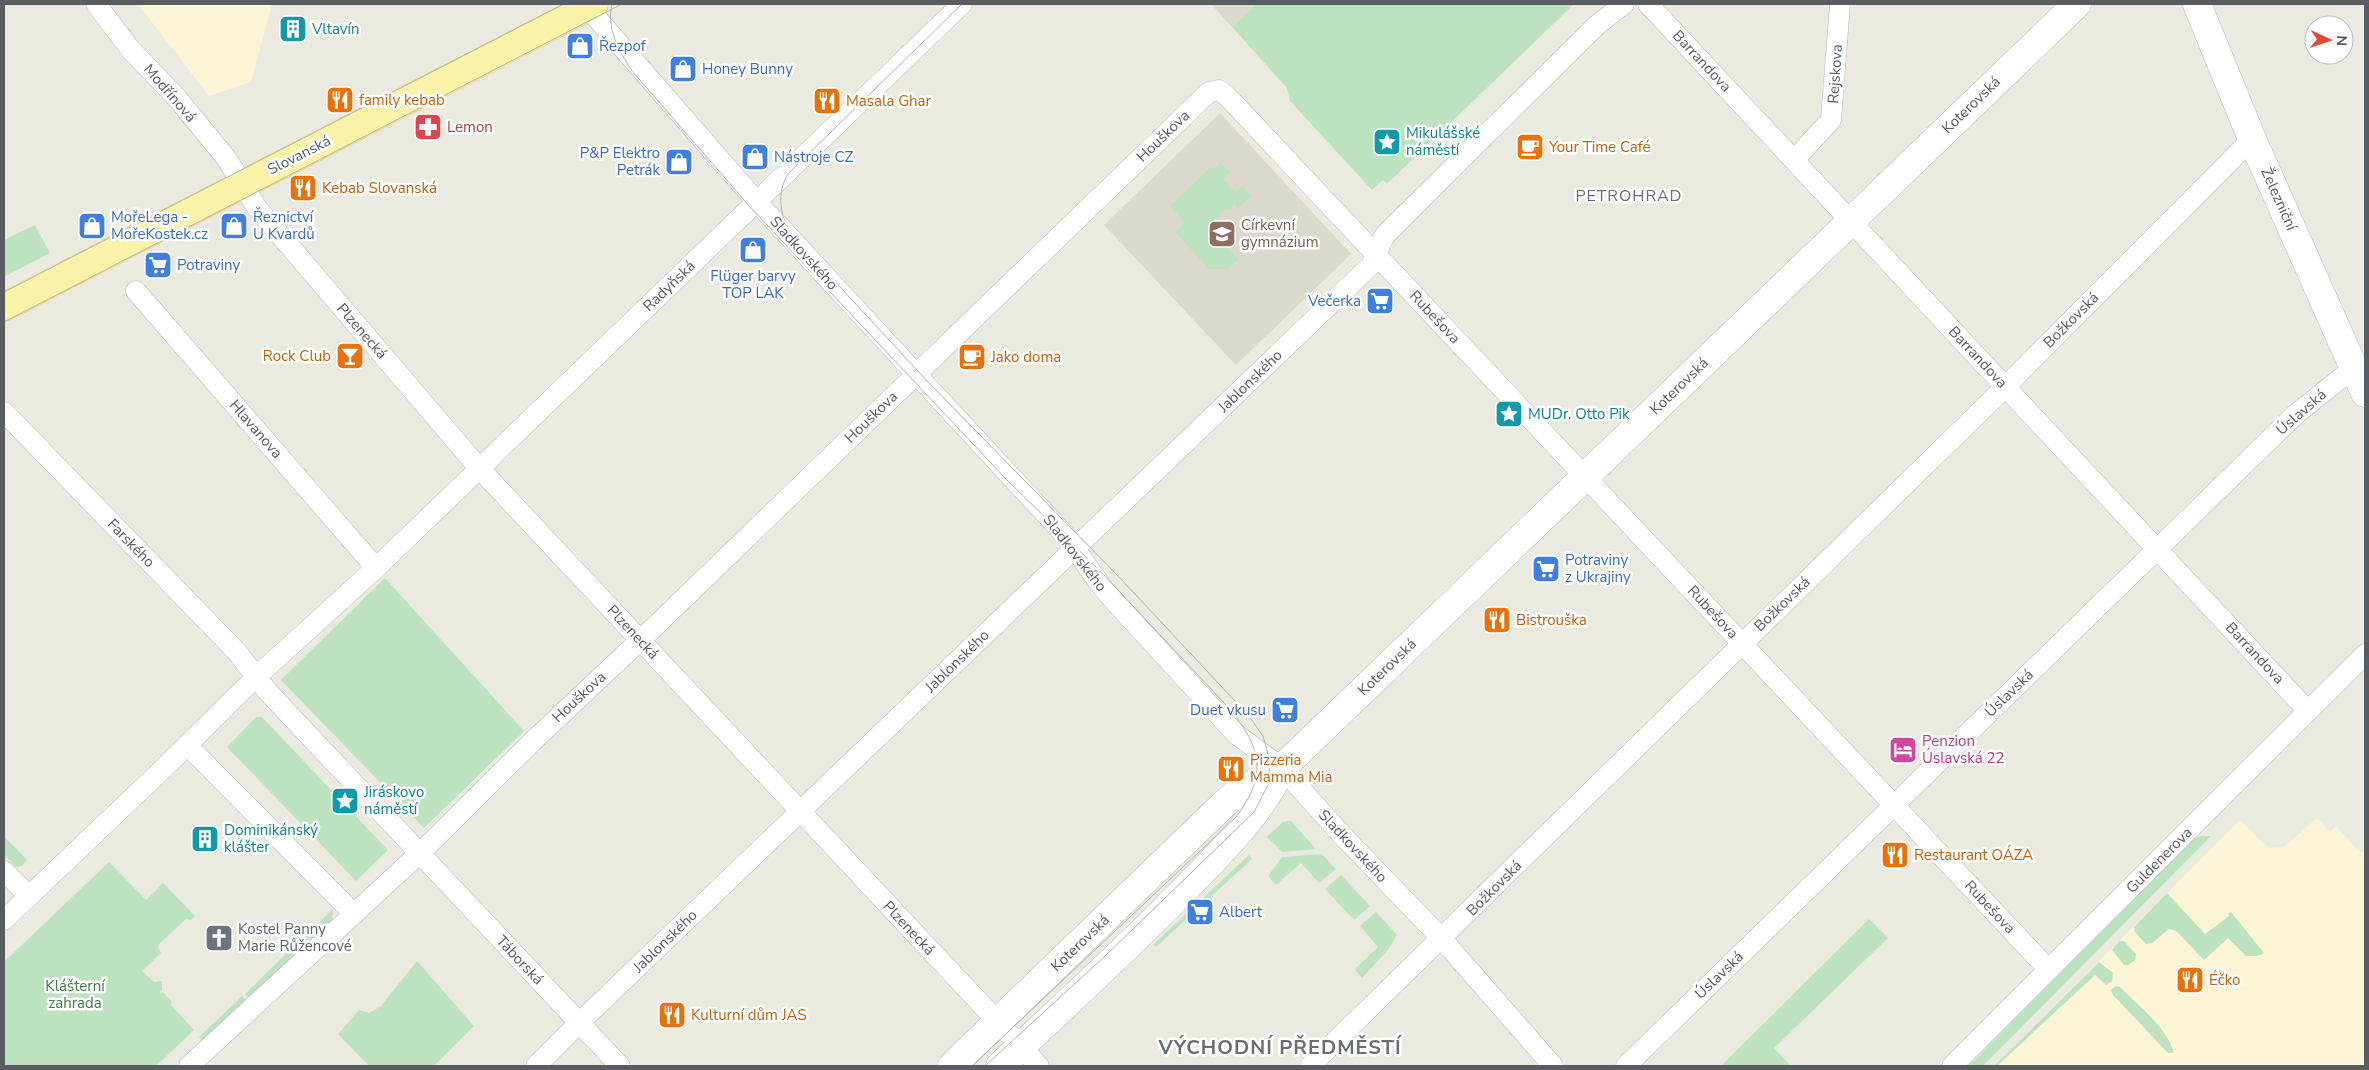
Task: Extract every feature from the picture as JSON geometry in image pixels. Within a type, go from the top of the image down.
[{"type":"main road","name":"Slovanská","points":[[4,307],[591,6]]},
{"type":"street","name":"Modřínová","points":[[96,4],[132,50],[177,98],[227,159],[243,184]]},
{"type":"street","name":"Radyňská","points":[[376,568],[962,4]]},
{"type":"street","points":[[1377,255],[1385,235],[1596,26],[1624,4]]},
{"type":"street","name":"Barrandova","points":[[1648,4],[2308,711]]},
{"type":"street","name":"Rejskova","points":[[1794,160],[1832,120],[1840,4]]},
{"type":"street","name":"Koterovská","points":[[952,1066],[1224,804],[1238,792],[1282,768],[2077,4]]},
{"type":"street","name":"Železniční","points":[[2198,4],[2252,139],[2365,393]]},
{"type":"street","name":"Sladkovského","points":[[591,6],[757,202],[1065,535],[1104,591],[1236,734],[1282,768],[1341,834],[1442,939],[1553,1066]]},
{"type":"street","name":"Houškova","points":[[420,853],[533,741],[1209,92],[1219,90],[1224,93],[1377,255]]},
{"type":"street","name":"Božkovská","points":[[1310,1066],[1442,939],[2005,386],[2252,139]]},
{"type":"street","name":"Plzenecká","points":[[243,184],[258,208],[479,468],[1039,1066]]},
{"type":"street","name":"Rubešova","points":[[1377,255],[2049,970]]},
{"type":"street","name":"Jablonského","points":[[536,1066],[1371,265],[1377,255]]},
{"type":"street","name":"Hlavanova","points":[[136,291],[376,568]]},
{"type":"street","name":"Úslavská","points":[[1626,1066],[2296,414],[2354,367]]},
{"type":"street","name":"Farského","points":[[4,412],[237,652],[256,677]]},
{"type":"street","points":[[4,920],[256,677],[376,568]]},
{"type":"street","name":"Guldenerova","points":[[1952,1066],[2365,654]]},
{"type":"street","points":[[189,1066],[420,853],[256,677]]},
{"type":"street","points":[[187,745],[354,914]]},
{"type":"street","name":"Koterovská","points":[[1000,1066],[1157,918],[1245,827],[1269,795],[1282,768]]},
{"type":"street","name":"Táborská","points":[[420,853],[620,1066]]},
{"type":"street","points":[[4,871],[29,896]]},
{"type":"shaded area","points":[[138,4],[272,4],[251,82],[209,96]]},
{"type":"shaded area","points":[[1211,4],[1256,4],[1232,27]]},
{"type":"shaded area","name":"Církevní gymnázium","points":[[1220,113],[1351,254],[1236,365],[1104,225]]},
{"type":"shaded area","points":[[2317,818],[2330,832],[2336,826],[2361,853],[2365,850],[2365,1066],[1994,1066],[2240,820],[2269,848],[2284,847]]},
{"type":"green space","name":"Mikulášské náměstí","points":[[1256,4],[1574,4],[1387,184],[1383,180],[1372,190],[1290,101],[1287,88],[1232,27]]},
{"type":"green space","points":[[1221,163],[1230,172],[1223,179],[1235,192],[1243,186],[1251,196],[1238,208],[1235,204],[1229,210],[1227,208],[1208,226],[1238,259],[1228,269],[1209,269],[1175,232],[1185,222],[1170,206],[1211,167],[1214,169]]},
{"type":"green space","points":[[35,225],[50,253],[4,277],[4,240]]},
{"type":"green space","points":[[385,578],[524,731],[424,828],[281,680]]},
{"type":"green space","points":[[256,717],[262,717],[388,850],[356,881],[227,747]]},
{"type":"green space","points":[[1291,821],[1316,849],[1282,852],[1267,837],[1283,822]]},
{"type":"green space","points":[[4,836],[27,860],[22,866],[16,867],[4,855]]},
{"type":"green space","points":[[2201,836],[2211,836],[1983,1066],[1968,1066],[2194,839]]},
{"type":"green space","points":[[1322,854],[1336,869],[1319,883],[1301,863],[1276,885],[1268,876],[1282,857]]},
{"type":"green space","points":[[1249,855],[1252,859],[1156,947],[1153,945]]},
{"type":"green space","name":"Klášterní zahrada","points":[[109,862],[146,900],[163,883],[195,916],[191,920],[186,919],[159,944],[158,948],[161,953],[142,971],[154,982],[162,981],[162,990],[159,993],[163,992],[172,1002],[171,1005],[194,1030],[156,1066],[4,1066],[4,962]]},
{"type":"green space","points":[[1341,875],[1370,906],[1354,920],[1325,889]]},
{"type":"green space","points":[[2167,893],[2205,934],[2229,916],[2228,914],[2231,912],[2264,953],[2257,956],[2246,956],[2228,938],[2204,960],[2176,931],[2169,929],[2152,943],[2146,944],[2135,932],[2134,927]]},
{"type":"green space","points":[[333,909],[332,922],[300,953],[294,947]]},
{"type":"green space","points":[[1376,912],[1397,935],[1388,950],[1362,978],[1355,969],[1378,947],[1360,926]]},
{"type":"green space","points":[[1869,919],[1888,938],[1774,1048],[1791,1066],[1721,1066]]},
{"type":"green space","points":[[2119,941],[2124,941],[2136,954],[2135,960],[2128,965],[2124,965],[2112,950]]},
{"type":"green space","points":[[290,950],[296,957],[251,1000],[245,994]]},
{"type":"green space","points":[[417,961],[474,1026],[434,1066],[369,1066],[338,1034],[359,1010],[369,1013],[381,1006]]},
{"type":"green space","points":[[2099,962],[2113,973],[2112,981],[2106,985],[2095,975],[1997,1066],[1994,1066]]},
{"type":"green space","points":[[2116,986],[2120,987],[2159,1026],[2174,1053],[2168,1053],[2113,995],[2111,990]]},
{"type":"green space","points":[[242,996],[248,1003],[205,1044],[199,1037]]},
{"type":"tram line","points":[[4,292],[564,4]]},
{"type":"tram line","points":[[612,4],[612,30],[618,47],[632,71],[751,208],[1006,479],[1101,572],[1227,706],[1239,720],[1253,747],[1257,760],[1257,773],[1253,787],[1236,817],[972,1066]]},
{"type":"tram line","points":[[4,322],[622,4]]},
{"type":"tram line","points":[[962,4],[788,174],[784,181],[781,197],[782,213],[785,221],[792,235],[928,382],[1120,578],[1249,716],[1263,736],[1270,761],[1268,785],[1254,812],[1104,957],[985,1066]]},
{"type":"place","name":"Vltavín","points":[[293,29]]},
{"type":"place","name":"Řezpof","points":[[580,46]]},
{"type":"place","name":"Honey Bunny","points":[[683,69]]},
{"type":"place","name":"family kebab","points":[[340,100]]},
{"type":"place","name":"Masala Ghar","points":[[827,101]]},
{"type":"place","name":"Lemon","points":[[428,127]]},
{"type":"place","name":"Mikulášské náměstí","points":[[1387,142]]},
{"type":"place","name":"Your Time Café","points":[[1530,147]]},
{"type":"place","name":"Nástroje CZ","points":[[755,157]]},
{"type":"place","name":"P&P Elektro Petrák","points":[[679,162]]},
{"type":"place","name":"Kebab Slovanská","points":[[303,188]]},
{"type":"place","name":"MořeLega - MořeKostek.cz","points":[[92,226]]},
{"type":"place","name":"Řeznictví U Kvardů","points":[[234,226]]},
{"type":"place","name":"Církevní gymnázium","points":[[1222,234]]},
{"type":"place","name":"Flüger barvy TOP LAK","points":[[753,250]]},
{"type":"place","name":"Potraviny","points":[[158,265]]},
{"type":"place","name":"Večerka","points":[[1380,301]]},
{"type":"place","name":"Rock Club","points":[[350,356]]},
{"type":"place","name":"Jako doma","points":[[972,357]]},
{"type":"place","name":"MUDr. Otto Pik","points":[[1509,414]]},
{"type":"place","name":"Potraviny z Ukrajiny","points":[[1546,569]]},
{"type":"place","name":"Bistrouška","points":[[1497,620]]},
{"type":"place","name":"Duet vkusu","points":[[1285,710]]},
{"type":"place","name":"Penzion Úslavská 22","points":[[1903,750]]},
{"type":"place","name":"Pizzeria Mamma Mia","points":[[1231,769]]},
{"type":"place","name":"Jiráskovo náměstí","points":[[345,801]]},
{"type":"place","name":"Dominikánský klášter","points":[[205,839]]},
{"type":"place","name":"Restaurant OÁZA","points":[[1895,855]]},
{"type":"place","name":"Albert","points":[[1200,912]]},
{"type":"place","name":"Kostel Panny Marie Růžencové","points":[[219,938]]},
{"type":"place","name":"Éčko","points":[[2190,980]]},
{"type":"place","name":"Kulturní dům JAS","points":[[672,1015]]},
{"type":"district","name":"PETROHRAD","points":[[1629,195]]},
{"type":"district","name":"VÝCHODNÍ PŘEDMĚSTÍ","points":[[1280,1047]]}]
